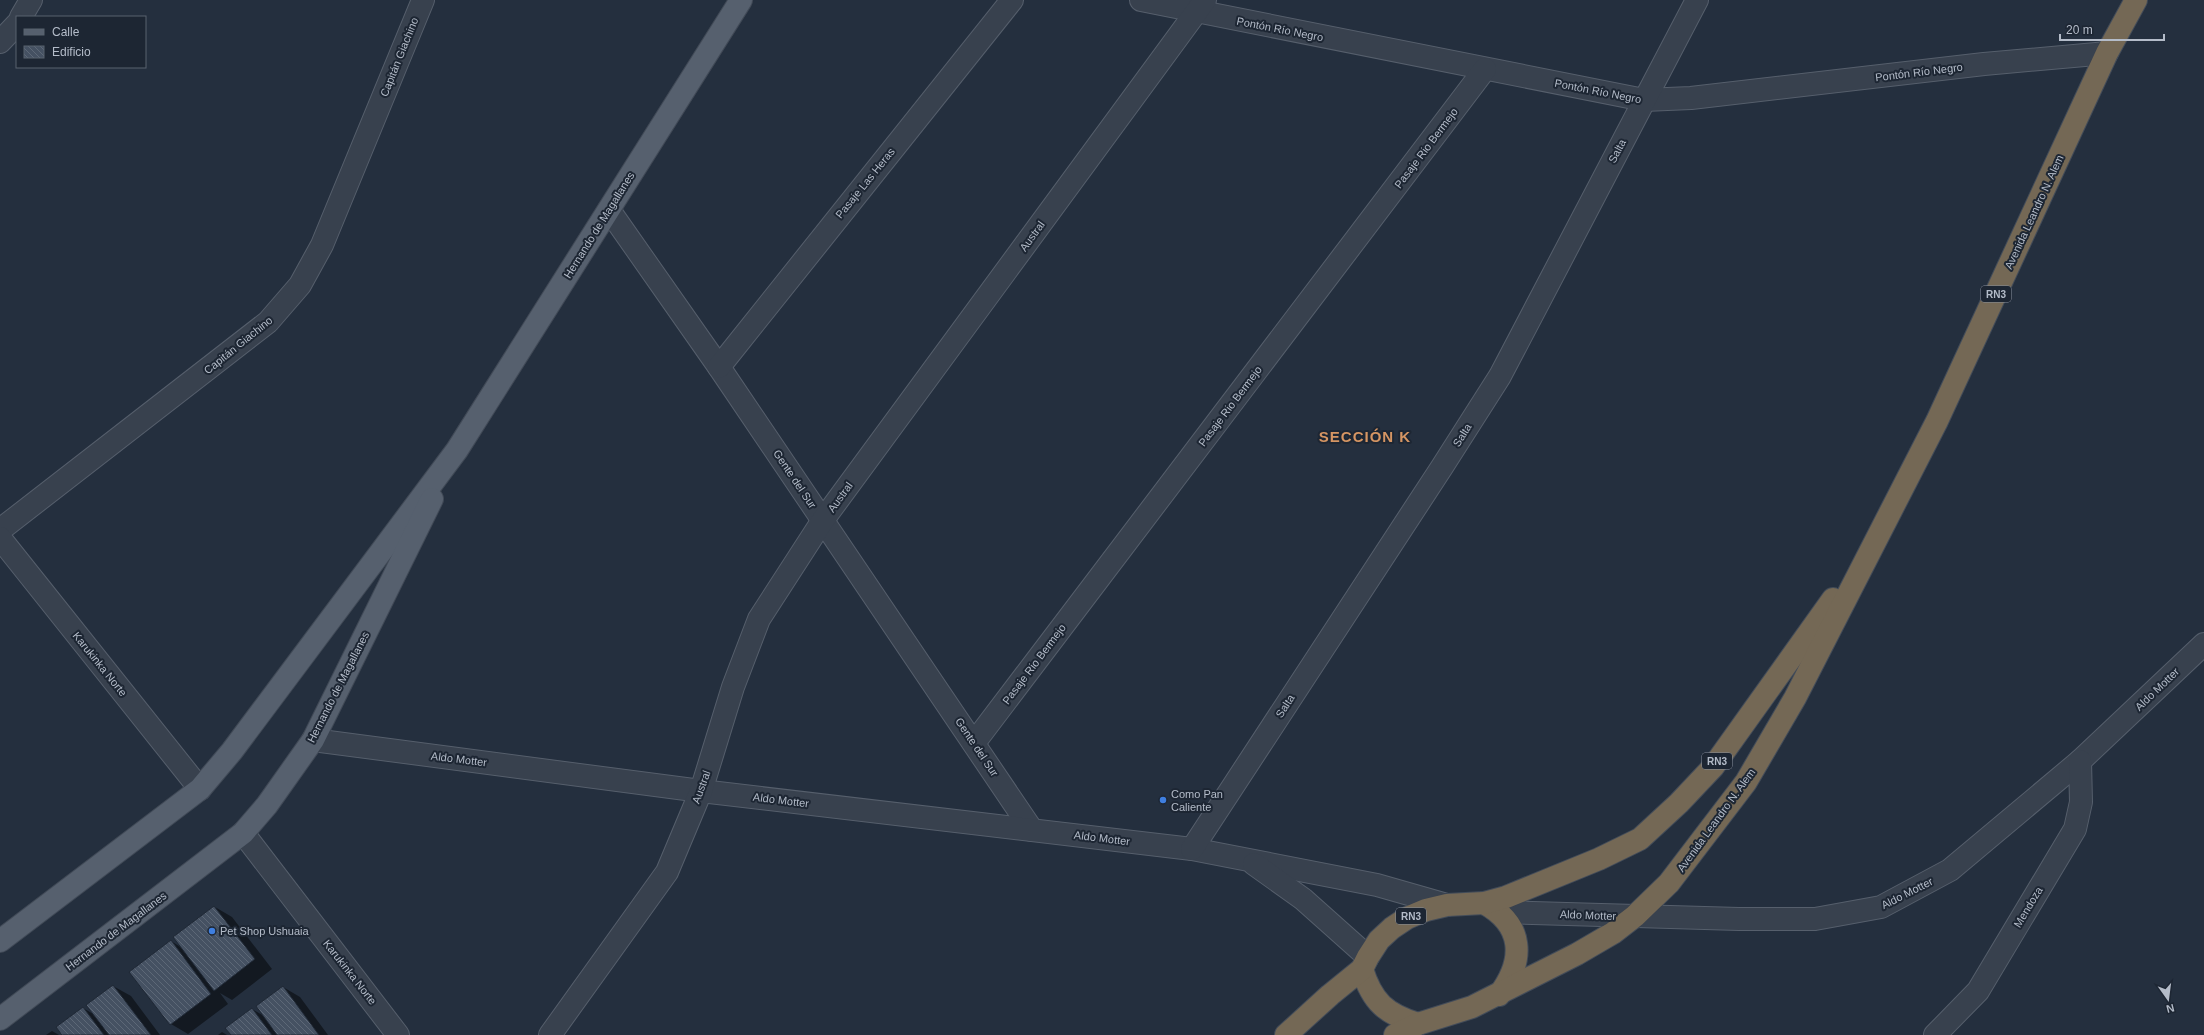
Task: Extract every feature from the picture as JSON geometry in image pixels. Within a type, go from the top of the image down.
[{"type":"highway","name":"Avenida Leandro N. Alem","points":[[1395,1035],[1418,1024],[1472,1007],[1499,995],[1577,954],[1613,933],[1635,916],[1669,883],[1746,782],[1795,698],[1937,421],[2108,53],[2136,0]]},
{"type":"highway","name":"Avenida Leandro N. Alem","points":[[1286,1035],[1365,963],[1379,940],[1392,928],[1426,910],[1447,905],[1491,907],[1506,897],[1599,859],[1640,839],[1679,803],[1713,767],[1879,532]]},
{"type":"highway","points":[[1491,907],[1510,926],[1516,944],[1516,963],[1510,980],[1499,995]]},
{"type":"highway","points":[[1365,963],[1368,989],[1381,1005],[1398,1018],[1418,1024]]},
{"type":"main road","name":"Hernando de Magallanes","points":[[0,941],[200,789],[232,751],[457,450],[741,0]]},
{"type":"main road","name":"Hernando de Magallanes","points":[[0,1019],[243,833],[267,805],[313,740],[457,450]]},
{"type":"street","points":[[22,16],[31,0]]},
{"type":"street","name":"Capitán Giachino","points":[[0,530],[268,322],[300,285],[322,244],[423,0]]},
{"type":"street","name":"Pasaje Las Heras","points":[[719,367],[1012,0]]},
{"type":"street","name":"Pontón Río Negro","points":[[1142,0],[1201,6],[1485,69],[1644,100],[1691,98],[1984,64],[2108,53]]},
{"type":"street","name":"Salta","points":[[1192,849],[1500,376],[1697,0]]},
{"type":"street","name":"Austral","points":[[550,1035],[667,872],[701,791],[733,688],[759,619],[823,520],[1201,6]]},
{"type":"street","points":[[0,42],[16,25]]},
{"type":"street","name":"Pasaje Rio Bermejo","points":[[974,743],[1485,69]]},
{"type":"street","name":"Gente del Sur","points":[[609,210],[719,367],[1032,830]]},
{"type":"street","name":"Karukinka Norte","points":[[0,538],[200,789]]},
{"type":"street","name":"Aldo Motter","points":[[1491,907],[1635,916],[1814,918],[1881,907],[1950,870],[2080,761],[2204,644]]},
{"type":"street","name":"Aldo Motter","points":[[313,740],[701,791],[1192,849],[1377,885],[1447,905]]},
{"type":"street","name":"Mendoza","points":[[1935,1035],[1978,991],[2075,829],[2081,802],[2080,761]]},
{"type":"street","name":"Karukinka Norte","points":[[243,833],[398,1035]]},
{"type":"street","name":"Aldo Motter","points":[[1248,859],[1303,899],[1365,963]]},
{"type":"building","points":[[214,906],[255,959],[214,991],[173,937]]},
{"type":"building","points":[[171,940],[211,994],[170,1025],[129,972]]},
{"type":"building","points":[[113,985],[151,1035],[109,1035],[86,1005]]},
{"type":"building","points":[[283,986],[319,1035],[277,1035],[256,1006]]},
{"type":"building","points":[[83,1007],[104,1035],[62,1035],[56,1027]]},
{"type":"building","points":[[252,1008],[272,1035],[231,1035],[225,1028]]},
{"type":"place","name":"Como Pan Caliente","points":[[1163,800]]},
{"type":"place","name":"Pet Shop Ushuaia","points":[[212,931]]},
{"type":"district","name":"SECCIÓN K","points":[[1365,437]]}]
